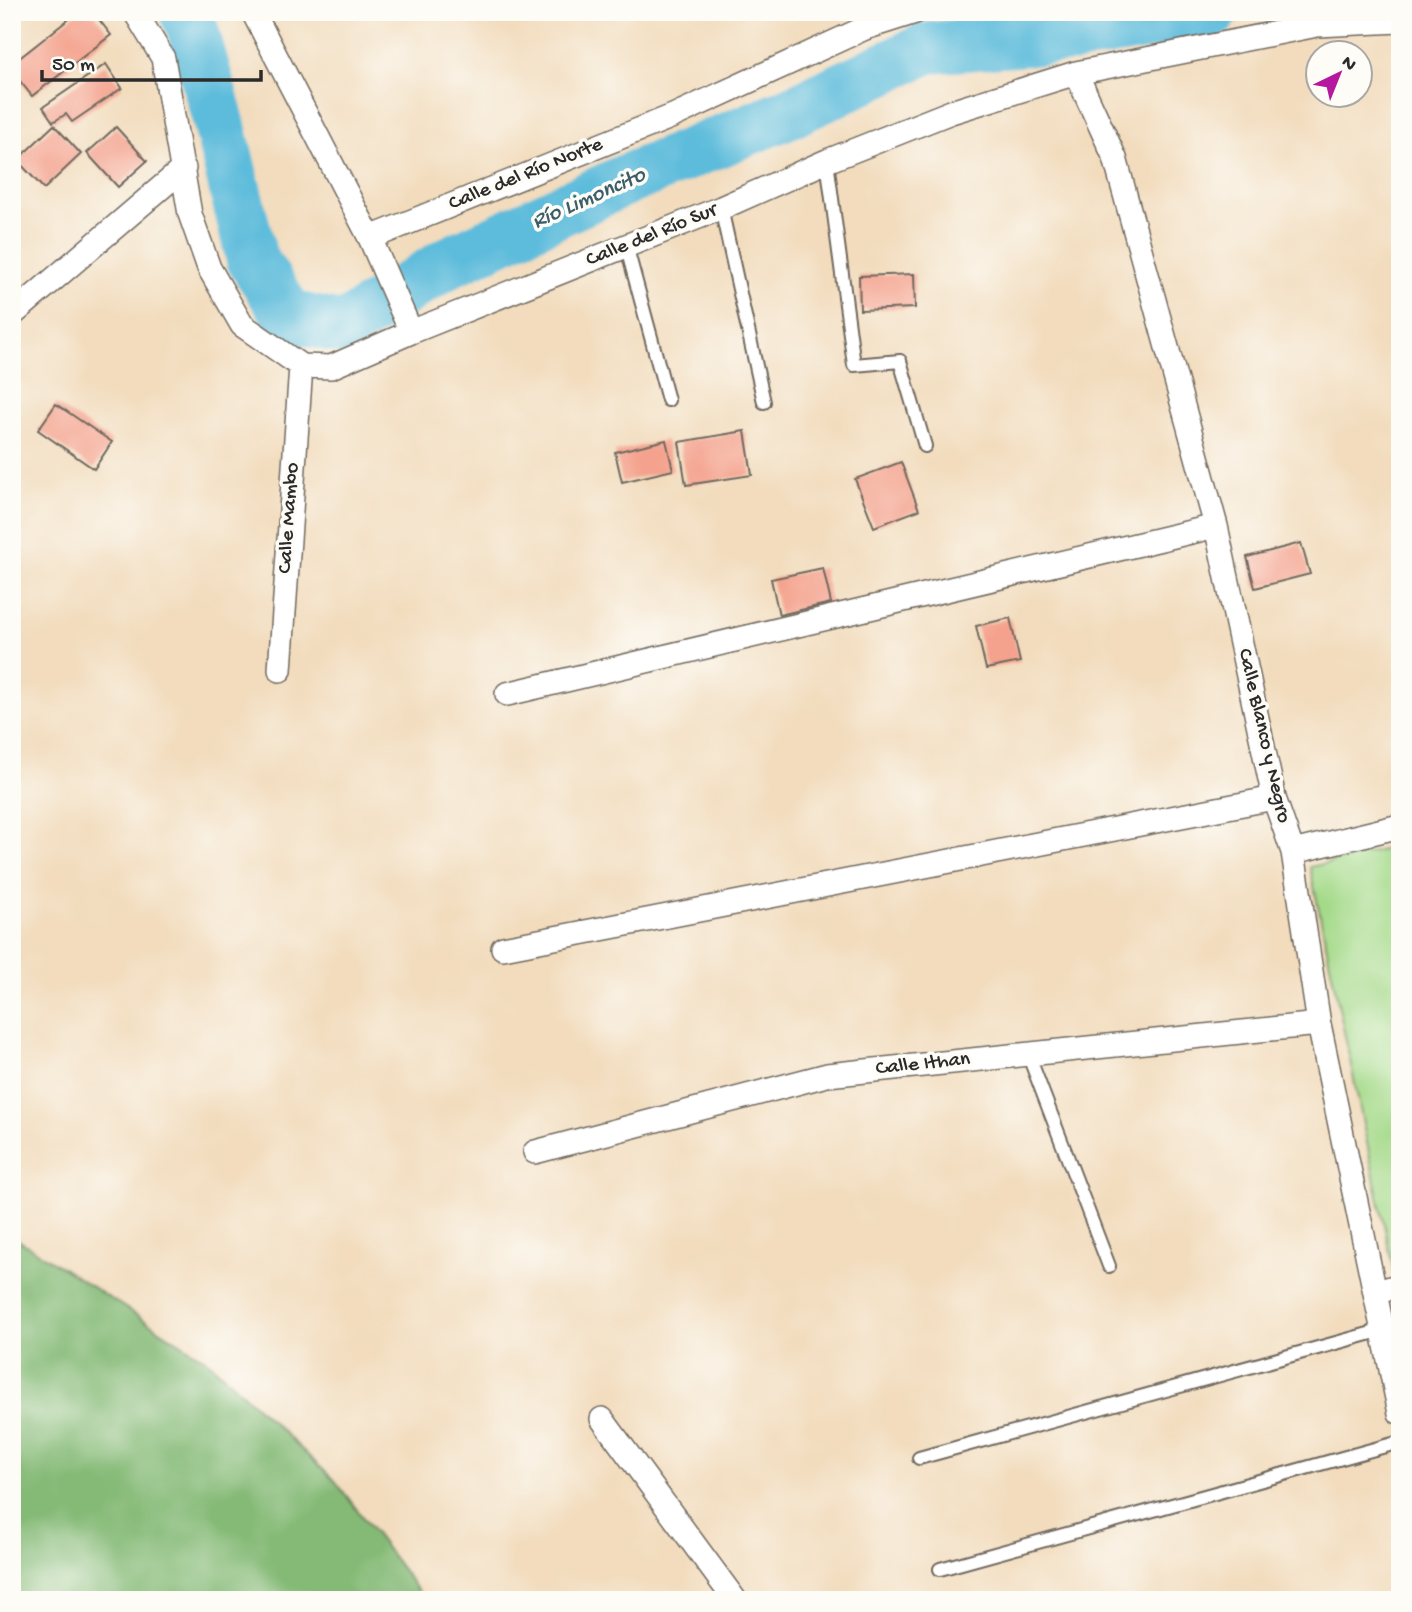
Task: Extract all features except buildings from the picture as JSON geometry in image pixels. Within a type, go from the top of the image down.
[{"type":"street","points":[[135,12],[163,58],[190,214],[205,257],[242,325],[301,366]]},
{"type":"street","points":[[253,12],[370,238],[411,332]]},
{"type":"street","name":"Calle del Río Norte","points":[[370,238],[673,116],[865,28],[915,12]]},
{"type":"street","name":"Calle del Río Sur","points":[[301,366],[331,367],[951,112],[1076,73],[1317,25],[1400,21]]},
{"type":"street","name":"Calle Blanco y Negro","points":[[1076,73],[1115,158],[1216,526],[1274,799],[1293,852],[1319,1024],[1400,1413]]},
{"type":"street","points":[[12,315],[184,168]]},
{"type":"street","name":"Calle Mambo","points":[[280,670],[301,366]]},
{"type":"street","points":[[507,694],[1216,526]]},
{"type":"street","points":[[503,948],[1274,799]]},
{"type":"street","points":[[1293,852],[1400,826]]},
{"type":"street","name":"Calle Ithan","points":[[535,1152],[827,1075],[1319,1024]]},
{"type":"street","points":[[1375,1293],[1400,1285]]},
{"type":"street","points":[[602,1419],[736,1600]]},
{"type":"lane","points":[[827,161],[854,365],[901,361],[925,446]]},
{"type":"lane","points":[[721,208],[764,402]]},
{"type":"lane","points":[[626,245],[668,400]]},
{"type":"lane","points":[[1028,1054],[1110,1266]]},
{"type":"lane","points":[[919,1458],[1383,1330]]},
{"type":"lane","points":[[940,1569],[1400,1442]]},
{"type":"green space","points":[[1400,846],[1400,1271],[1394,1273],[1310,867]]},
{"type":"green space","points":[[12,1236],[207,1360],[336,1482],[425,1600],[12,1600]]},
{"type":"waterway","name":"Río Limoncito","points":[[185,12],[191,23],[218,119],[252,259],[289,316],[343,328],[447,263],[621,182],[793,111],[927,48],[1077,36],[1212,12]]}]
